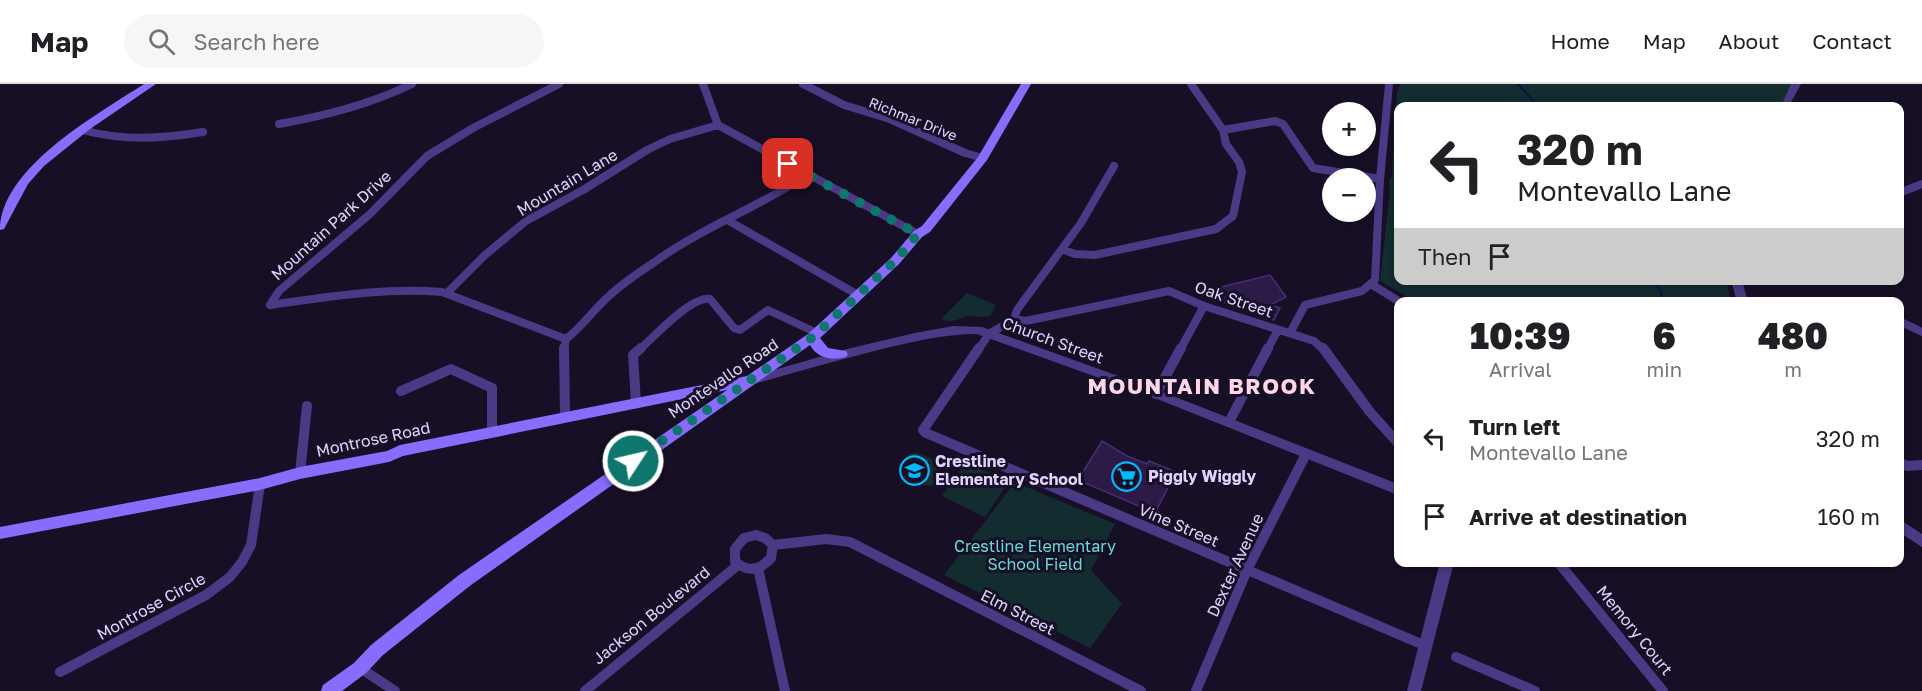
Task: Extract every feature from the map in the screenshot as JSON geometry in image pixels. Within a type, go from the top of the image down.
[{"type":"main road","points":[[0,226],[28,178],[52,154],[82,130],[151,84]]},
{"type":"main road","name":"Montevallo Road","points":[[329,691],[465,580],[698,416],[754,380],[815,335],[895,261],[918,234],[926,229],[983,158],[1026,84]]},
{"type":"main road","points":[[815,335],[815,345],[825,354],[841,354]]},
{"type":"main road","name":"Montrose Road","points":[[0,533],[260,484],[300,473],[565,416],[754,380]]},
{"type":"main road","points":[[685,394],[698,404],[698,416]]},
{"type":"street","points":[[279,124],[333,114],[383,98],[412,84]]},
{"type":"street","name":"Mountain Park Drive","points":[[559,84],[451,139],[427,156],[370,214],[279,291],[270,305],[406,289],[448,292],[454,297],[566,339]]},
{"type":"street","points":[[703,84],[718,125],[918,234]]},
{"type":"street","name":"Richmar Drive","points":[[803,84],[844,105],[890,119],[965,153],[983,158]]},
{"type":"street","points":[[1065,250],[1076,254],[1095,255],[1216,229],[1228,222],[1238,203],[1242,172],[1239,162],[1226,144],[1223,130],[1191,84]]},
{"type":"street","points":[[1290,333],[1305,306],[1362,291],[1375,280],[1380,179],[1389,84]]},
{"type":"street","points":[[1787,102],[1796,84]]},
{"type":"street","points":[[1223,130],[1275,121],[1283,124],[1313,168],[1380,179]]},
{"type":"street","name":"Mountain Lane","points":[[448,292],[485,255],[526,221],[583,190],[647,150],[670,139],[718,125]]},
{"type":"street","points":[[82,130],[111,138],[138,141],[202,132]]},
{"type":"street","points":[[989,334],[1014,319],[1017,310],[1065,250],[1099,196],[1114,166]]},
{"type":"street","points":[[565,416],[563,353],[566,339],[577,331],[608,296],[685,242],[729,221],[807,175]]},
{"type":"street","points":[[1904,191],[1922,184]]},
{"type":"street","points":[[729,221],[858,296]]},
{"type":"street","points":[[1371,284],[1394,298]]},
{"type":"street","name":"Oak Street","points":[[1014,319],[1026,321],[1169,291],[1204,306],[1314,341],[1323,348],[1370,412],[1394,439]]},
{"type":"street","points":[[636,403],[633,355],[690,305],[704,298],[710,299],[734,328],[740,330],[768,310],[815,335]]},
{"type":"street","points":[[1156,394],[1204,306]]},
{"type":"street","points":[[1904,323],[1922,332]]},
{"type":"street","name":"Church Street","points":[[754,380],[799,364],[912,338],[964,329],[989,334],[1156,394],[1394,488]]},
{"type":"street","points":[[1229,422],[1278,330]]},
{"type":"street","name":"Vine Street","points":[[989,334],[923,429],[926,433],[1426,646]]},
{"type":"street","points":[[401,391],[451,369],[492,388],[492,432]]},
{"type":"street","points":[[300,473],[307,406]]},
{"type":"street","name":"Dexter Avenue","points":[[1196,691],[1247,570],[1306,454]]},
{"type":"street","points":[[1904,465],[1922,465]]},
{"type":"street","name":"Montrose Circle","points":[[60,672],[206,595],[230,577],[242,562],[251,545],[260,484]]},
{"type":"street","points":[[1904,528],[1922,540]]},
{"type":"street","points":[[748,536],[767,538],[773,546],[771,558],[758,568],[744,568],[738,565],[733,555],[737,544],[748,536]]},
{"type":"street","name":"Elm Street","points":[[773,546],[826,539],[850,542],[1141,691]]},
{"type":"street","name":"Jackson Boulevard","points":[[585,691],[738,565]]},
{"type":"street","points":[[1414,691],[1446,567]]},
{"type":"street","name":"Memory Court","points":[[1562,567],[1663,691]]},
{"type":"street","points":[[758,568],[785,691]]},
{"type":"street","points":[[1456,657],[1535,691]]},
{"type":"street","points":[[360,668],[394,691]]},
{"type":"green space","points":[[1400,84],[1793,84],[1783,102],[1397,102]]},
{"type":"green space","points":[[1394,143],[1394,285],[1728,285],[1729,297],[1408,297],[1380,281],[1390,191],[1389,182],[1392,175]]},
{"type":"green space","points":[[967,293],[996,305],[990,316],[970,316],[953,321],[941,319]]},
{"type":"green space","points":[[915,453],[935,461],[941,469],[944,480],[931,486],[916,483],[904,464],[907,455]]},
{"type":"green space","points":[[966,462],[1009,481],[985,517],[942,496]]},
{"type":"green space","name":"Crestline Elementary School Field","points":[[1015,482],[1115,524],[1091,570],[1122,604],[1090,648],[944,575]]},
{"type":"building","points":[[1270,275],[1286,297],[1270,305],[1280,308],[1274,320],[1211,298],[1217,288]]},
{"type":"building","name":"Piggly Wiggly","points":[[1102,441],[1127,456],[1147,464],[1149,461],[1176,472],[1155,513],[1078,480]]},
{"type":"waterway","points":[[1518,84],[1534,102]]},
{"type":"waterway","points":[[1656,285],[1662,297]]},
{"type":"place","name":"Crestline Elementary School","points":[[914,470]]},
{"type":"place","name":"Piggly Wiggly","points":[[1127,476]]},
{"type":"district","name":"MOUNTAIN BROOK","points":[[1202,386]]},
{"type":"route","points":[[633,461],[754,380],[813,337],[895,261],[918,234],[788,164]]}]
